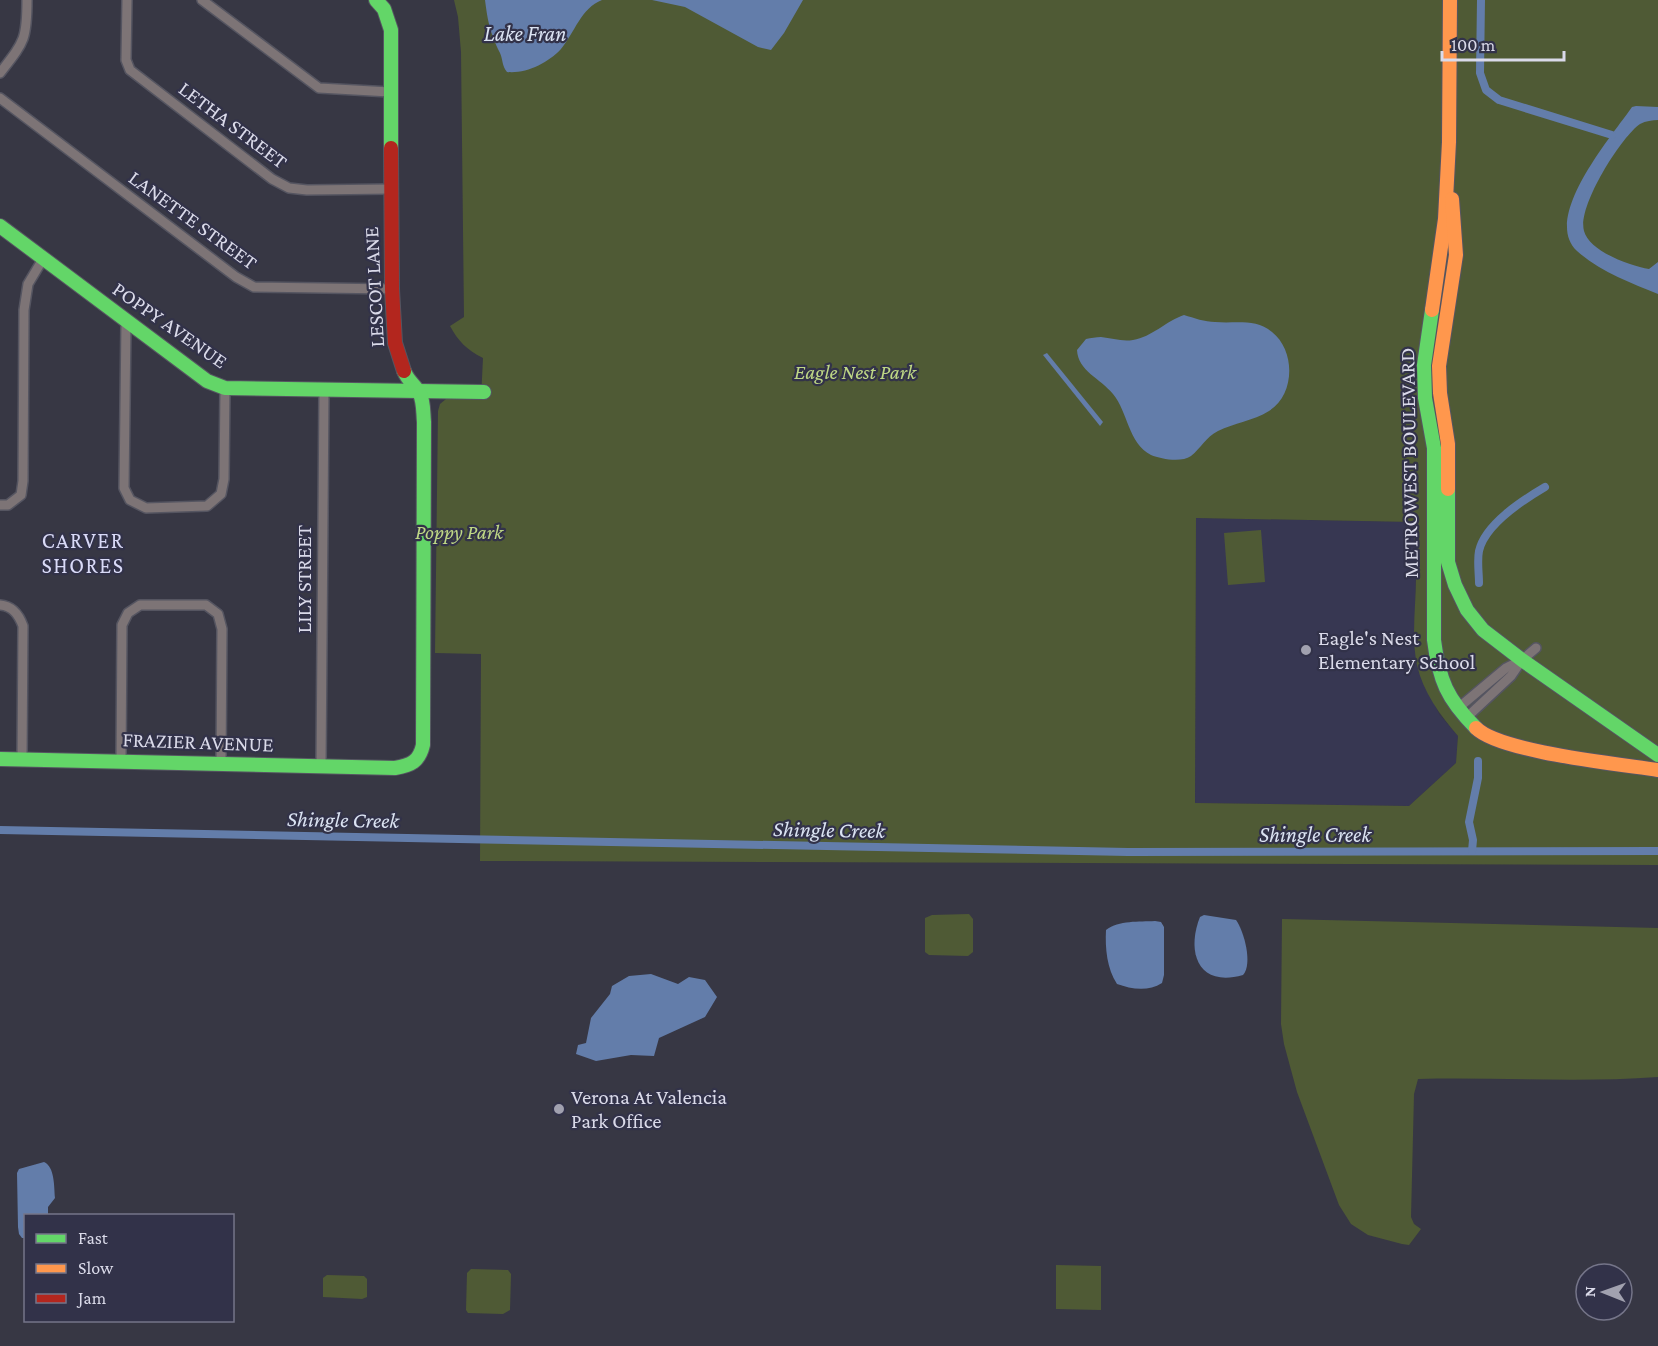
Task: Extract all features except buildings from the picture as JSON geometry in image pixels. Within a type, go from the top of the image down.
[{"type":"street","points":[[0,73],[21,45],[26,33],[27,0]]},
{"type":"street","name":"LETHA STREET","points":[[127,0],[126,60],[130,70],[272,179],[289,188],[307,190],[391,189]]},
{"type":"street","points":[[202,0],[319,88],[390,92]]},
{"type":"street","name":"LESCOT LANE","points":[[376,0],[384,9],[391,30],[391,189],[395,343],[407,379],[419,392],[423,405],[424,422],[423,746],[421,757],[413,765],[395,768]]},
{"type":"street","name":"METROWEST BOULEVARD","points":[[1450,0],[1449,142],[1444,282],[1424,365],[1425,398],[1434,448],[1440,549],[1434,640],[1438,670],[1446,691],[1461,713],[1483,735],[1501,742],[1552,753],[1658,770]]},
{"type":"street","name":"LANETTE STREET","points":[[0,98],[236,277],[254,287],[393,289]]},
{"type":"street","name":"POPPY AVENUE","points":[[0,226],[207,381],[225,388],[484,392]]},
{"type":"street","points":[[0,505],[8,505],[21,495],[24,310],[28,284],[43,259]]},
{"type":"street","points":[[126,322],[124,488],[130,500],[146,508],[207,507],[221,494],[224,479],[225,388]]},
{"type":"street","name":"LILY STREET","points":[[321,767],[324,391]]},
{"type":"street","name":"METROWEST BOULEVARD","points":[[1440,549],[1448,562],[1467,610],[1483,630],[1658,755]]},
{"type":"street","points":[[0,605],[13,609],[20,617],[23,626],[22,759]]},
{"type":"street","points":[[121,761],[122,625],[128,613],[140,605],[206,605],[218,614],[222,629],[221,764]]},
{"type":"street","points":[[1461,713],[1510,676],[1522,660],[1536,648]]},
{"type":"street","name":"FRAZIER AVENUE","points":[[0,759],[395,768]]},
{"type":"shaded area","name":"Eagle's Nest Elementary School","points":[[1196,518],[1414,522],[1417,664],[1439,714],[1458,736],[1456,763],[1409,806],[1195,803]]},
{"type":"green space","name":"Eagle Nest Park","points":[[454,0],[1658,0],[1658,865],[480,861],[481,654],[435,653],[438,411],[440,404],[446,399],[481,399],[483,358],[464,345],[450,326],[464,317],[461,52]],"holes":[[[1196,518],[1414,522],[1415,654],[1423,685],[1433,703],[1458,736],[1456,763],[1409,806],[1195,803]]]},
{"type":"green space","points":[[1261,530],[1265,582],[1228,585],[1224,533]]},
{"type":"green space","points":[[969,914],[973,919],[973,952],[968,956],[929,955],[925,952],[925,918],[932,915]]},
{"type":"green space","points":[[1282,919],[1658,928],[1658,1077],[1598,1080],[1418,1079],[1414,1094],[1411,1217],[1414,1224],[1421,1229],[1409,1245],[1368,1235],[1351,1224],[1339,1205],[1297,1092],[1281,1024]]},
{"type":"green space","points":[[1056,1265],[1101,1266],[1101,1310],[1056,1309]]},
{"type":"green space","points":[[471,1269],[508,1270],[511,1274],[510,1310],[503,1314],[468,1313],[466,1310],[467,1273]]},
{"type":"green space","points":[[327,1275],[364,1276],[367,1279],[367,1297],[362,1299],[323,1297],[323,1278]]},
{"type":"water","name":"Lake Fran","points":[[485,0],[602,0],[583,15],[556,54],[536,66],[522,71],[507,72],[490,27]]},
{"type":"water","points":[[652,0],[803,0],[771,50],[758,47],[685,7]]},
{"type":"water","points":[[1632,107],[1658,107],[1658,120],[1640,124],[1612,157],[1587,206],[1584,231],[1594,245],[1621,261],[1649,269],[1658,262],[1658,294],[1595,265],[1577,251],[1568,237],[1568,219],[1573,199],[1583,178]]},
{"type":"water","points":[[1184,315],[1207,321],[1252,323],[1265,328],[1280,340],[1288,361],[1289,373],[1284,395],[1269,411],[1218,431],[1187,458],[1171,460],[1151,455],[1137,443],[1118,401],[1108,388],[1085,369],[1077,350],[1086,339],[1090,338],[1101,337],[1125,341],[1140,338]]},
{"type":"water","points":[[1047,353],[1103,422],[1100,426],[1043,355]]},
{"type":"water","points":[[1204,915],[1236,920],[1246,948],[1247,963],[1243,975],[1228,978],[1215,976],[1206,972],[1199,964],[1194,943],[1200,917]]},
{"type":"water","points":[[1161,922],[1164,927],[1162,983],[1151,988],[1140,989],[1117,984],[1107,958],[1106,930],[1123,923]]},
{"type":"water","points":[[651,974],[678,984],[689,977],[705,980],[717,997],[705,1017],[659,1038],[654,1056],[631,1055],[596,1061],[576,1054],[578,1045],[586,1043],[591,1018],[610,994],[612,986],[629,976]]},
{"type":"water","points":[[44,1162],[50,1168],[54,1183],[55,1198],[48,1207],[48,1214],[24,1214],[24,1238],[19,1234],[18,1227],[17,1173],[19,1169]]},
{"type":"waterway","points":[[1481,0],[1480,73],[1486,90],[1499,100],[1612,135]]},
{"type":"waterway","points":[[1479,583],[1479,551],[1489,531],[1506,514],[1545,487]]},
{"type":"waterway","points":[[1472,851],[1473,840],[1469,822],[1478,778],[1478,761]]},
{"type":"waterway","name":"Shingle Creek","points":[[0,830],[1128,852],[1658,851]]},
{"type":"traffic: fast","points":[[376,0],[384,9],[391,30],[391,148]]},
{"type":"traffic: fast","points":[[0,226],[207,381],[225,388],[484,392]]},
{"type":"traffic: fast","points":[[1432,310],[1424,365],[1425,398],[1434,448],[1434,640],[1446,688],[1458,708],[1476,728]]},
{"type":"traffic: fast","points":[[0,759],[395,768],[410,764],[417,759],[423,745],[424,422],[421,395],[404,371]]},
{"type":"traffic: fast","points":[[1448,489],[1448,562],[1455,585],[1467,610],[1483,630],[1522,660],[1658,755]]},
{"type":"traffic: slow","points":[[1432,310],[1445,219],[1449,142],[1450,0]]},
{"type":"traffic: slow","points":[[1448,489],[1448,444],[1440,393],[1439,366],[1456,255],[1452,199]]},
{"type":"traffic: slow","points":[[1476,728],[1509,744],[1534,750],[1658,770]]},
{"type":"traffic: jam","points":[[391,148],[392,289],[395,343],[404,371]]},
{"type":"place","name":"Eagle's Nest Elementary School","points":[[1306,650]]},
{"type":"place","name":"Verona At Valencia Park Office","points":[[559,1109]]},
{"type":"district","name":"CARVER SHORES","points":[[83,552]]},
{"type":"park label","name":"Poppy Park","points":[[459,532]]}]
